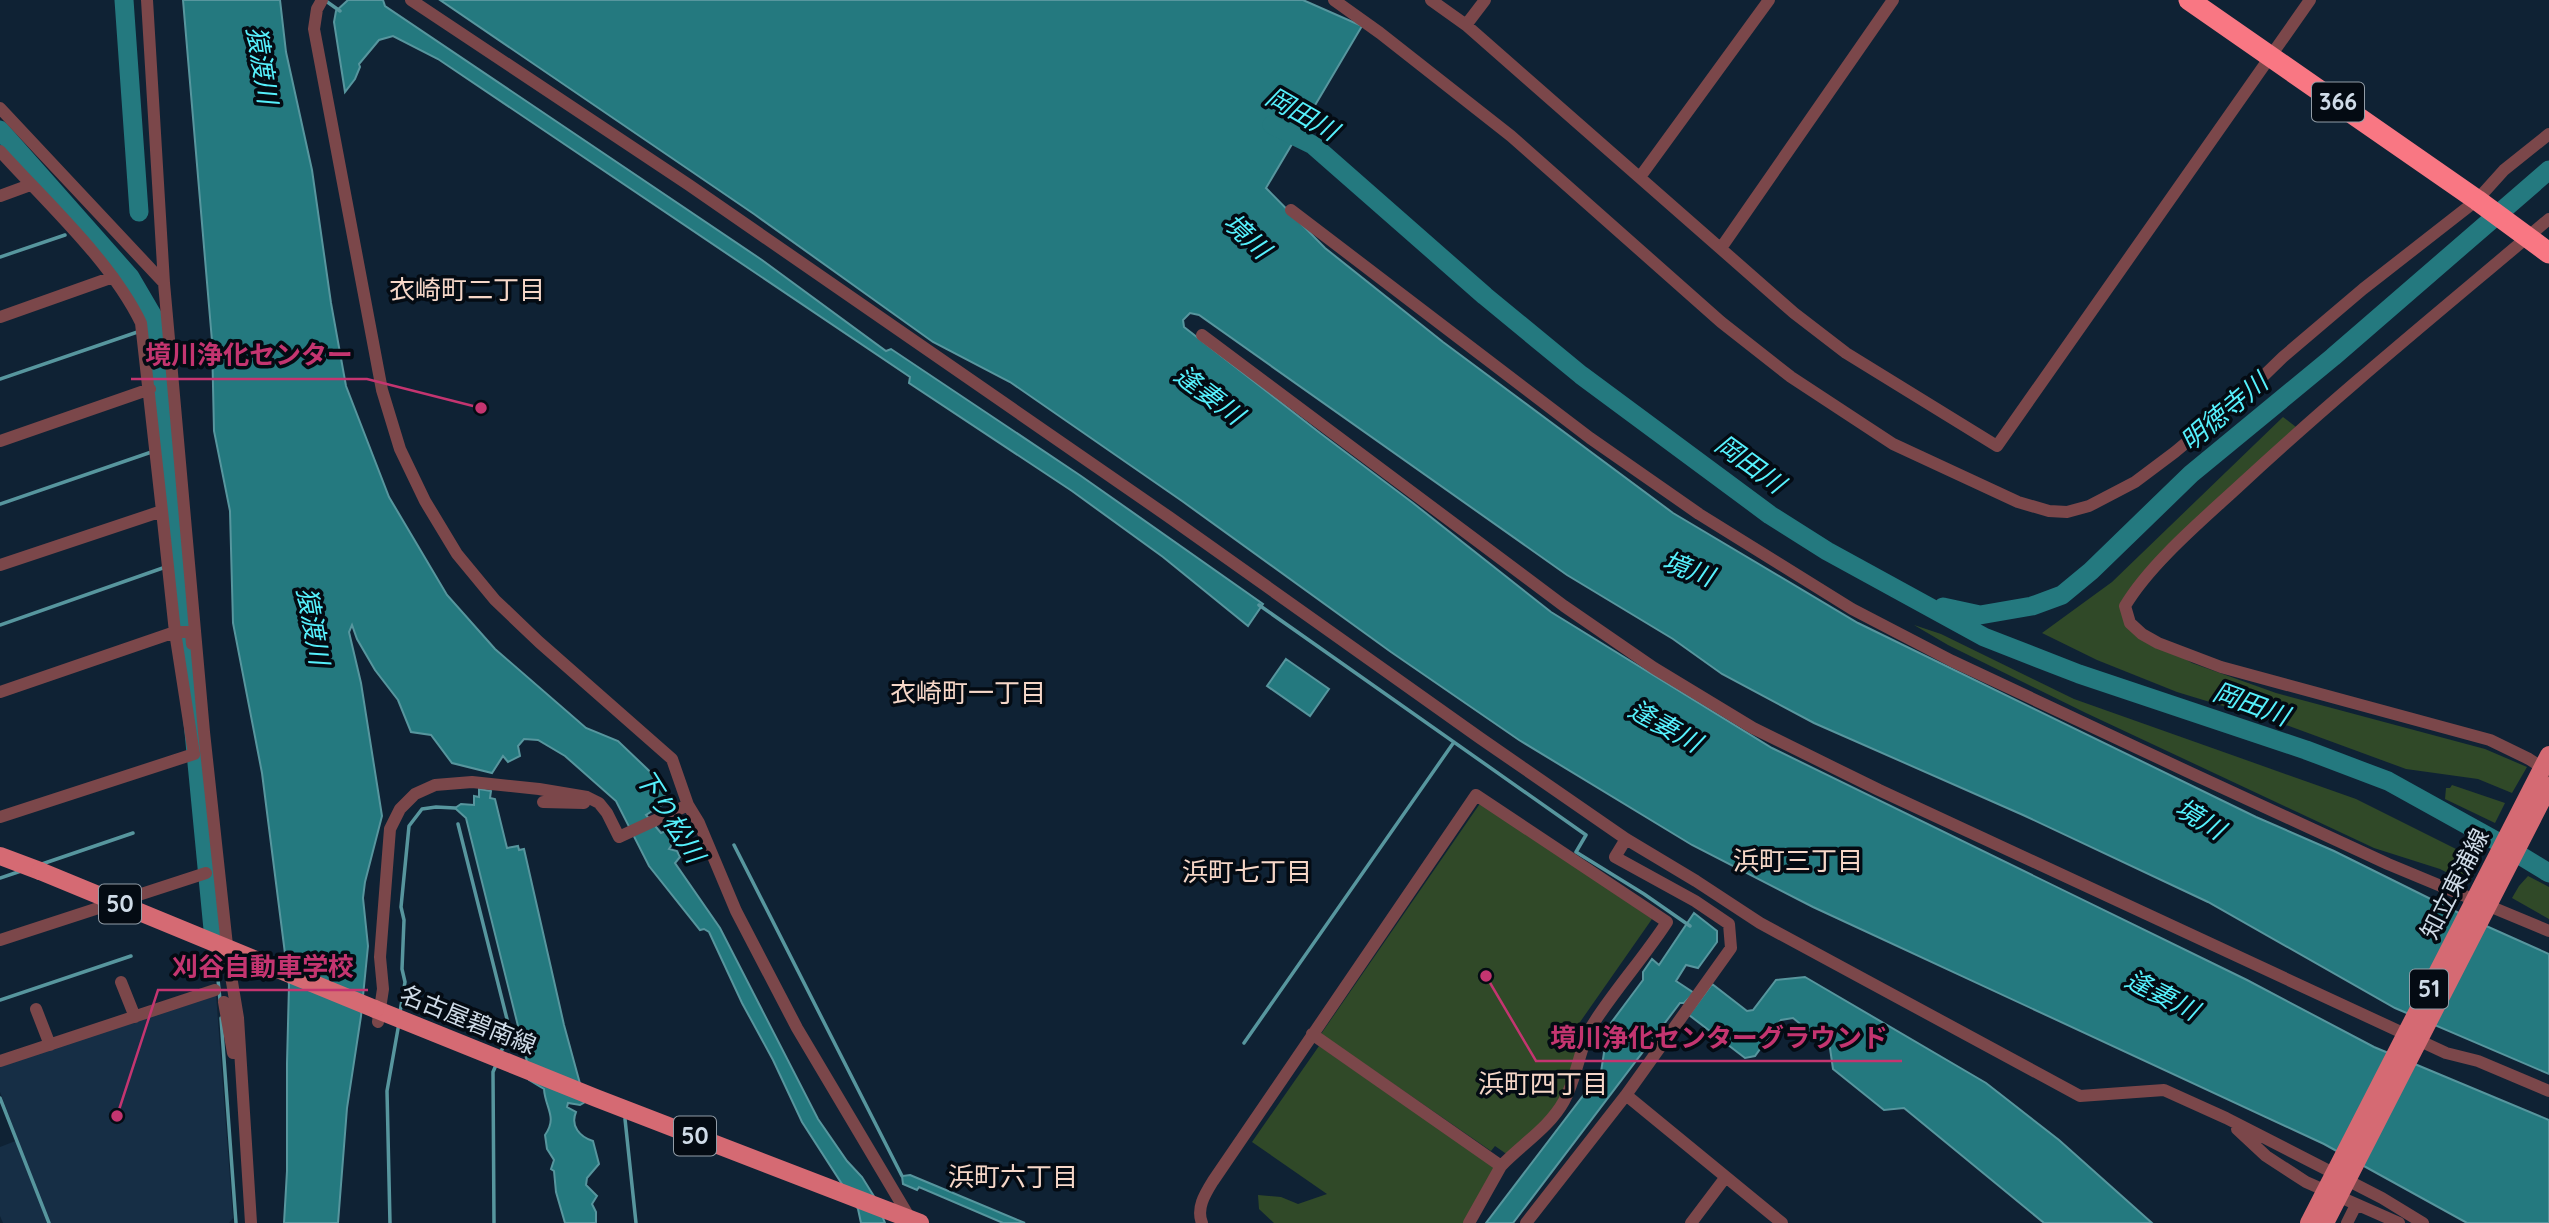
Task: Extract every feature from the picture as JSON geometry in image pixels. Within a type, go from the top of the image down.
[{"type":"highway","name":"366","points":[[2189,0],[2273,56],[2549,253]]},
{"type":"main road","name":"知立東浦線","points":[[2309,1223],[2549,755]]},
{"type":"main road","name":"知立東浦線","points":[[2325,1223],[2549,786]]},
{"type":"main road","name":"名古屋碧南線","points":[[0,856],[386,1016],[910,1220]]},
{"type":"street","points":[[147,0],[164,283],[200,679],[242,1072],[251,1223]]},
{"type":"street","points":[[411,0],[701,192],[1626,839],[1759,923],[2080,1096],[2164,1090],[2382,1198],[2423,1223]]},
{"type":"street","points":[[1334,0],[1511,136],[1711,313],[1791,377],[1893,444],[2018,502],[2049,511],[2081,510],[2136,482],[2249,390],[2283,356],[2363,289],[2482,203],[2504,170],[2549,134]]},
{"type":"street","points":[[1432,0],[1466,25],[1794,313],[1846,353],[1997,446],[2311,0]]},
{"type":"street","points":[[1466,25],[1485,0]]},
{"type":"street","points":[[1640,177],[1769,0]]},
{"type":"street","points":[[1721,248],[1893,0]]},
{"type":"street","points":[[320,2],[314,29],[382,390],[400,449],[425,501],[457,554],[495,600],[672,759],[684,807],[699,823],[736,911],[797,1028],[910,1220]]},
{"type":"street","points":[[0,108],[164,283]]},
{"type":"street","points":[[0,152],[113,277],[141,323],[175,632],[194,754],[0,817]]},
{"type":"street","points":[[0,196],[30,185]]},
{"type":"street","points":[[1291,210],[1590,438],[1699,514],[1852,609],[1952,660],[2219,786],[2388,864],[2549,931]]},
{"type":"street","points":[[2549,219],[2521,232],[2270,457],[2157,565],[2124,606],[2130,623],[2158,643],[2221,667],[2490,740],[2529,758],[2549,772]]},
{"type":"street","points":[[0,317],[113,277]]},
{"type":"street","points":[[1202,335],[1595,629],[1753,728],[1879,790],[2435,1048],[2478,1061],[2549,1091]]},
{"type":"street","points":[[0,440],[150,389]]},
{"type":"street","points":[[0,565],[162,511]]},
{"type":"street","points":[[0,692],[175,632],[191,632],[195,671],[200,679]]},
{"type":"street","points":[[386,1016],[380,957],[390,829],[400,809],[415,794],[435,785],[472,782],[587,797],[599,803],[620,837],[684,807]]},
{"type":"street","points":[[1202,1223],[1199,1217],[1202,1200],[1208,1190],[1476,795],[1667,922],[1594,1023],[1584,1044],[1576,1076],[1563,1103],[1537,1135],[1501,1166],[1469,1223]]},
{"type":"street","points":[[543,802],[599,803]]},
{"type":"street","points":[[1526,1223],[1626,1095],[1731,948],[1729,925],[1695,901],[1615,857],[1626,839]]},
{"type":"street","points":[[0,940],[206,873]]},
{"type":"street","points":[[121,982],[135,1017]]},
{"type":"street","points":[[0,1061],[215,989]]},
{"type":"street","points":[[224,1002],[234,1060],[242,1072]]},
{"type":"street","points":[[36,1009],[50,1045]]},
{"type":"street","points":[[1312,1034],[1501,1166]]},
{"type":"street","points":[[1626,1095],[1782,1223]]},
{"type":"street","points":[[2225,1118],[2266,1156],[2306,1182],[2399,1223]]},
{"type":"street","points":[[1691,1223],[1726,1178]]},
{"type":"street","points":[[2347,1223],[2356,1205]]},
{"type":"shaded area","points":[[2283,417],[2296,427],[2125,606],[2142,634],[2192,663],[2276,693],[2485,749],[2527,767],[2512,793],[2478,779],[2406,769],[2289,726],[2177,692],[2097,660],[2042,633],[2112,582]]},
{"type":"shaded area","points":[[1914,625],[1941,634],[2074,699],[2356,799],[2480,861],[2469,884],[2440,869],[2374,848],[2086,713],[1948,645]]},
{"type":"shaded area","points":[[2452,785],[2505,803],[2495,823],[2445,799],[2446,788]]},
{"type":"shaded area","points":[[1481,802],[1652,919],[1564,1045],[1573,1046],[1582,1053],[1563,1103],[1513,1154],[1505,1153],[1495,1146],[1491,1151],[1321,1034]]},
{"type":"shaded area","points":[[2528,876],[2549,887],[2549,919],[2512,898]]},
{"type":"shaded area","points":[[216,994],[233,1218],[229,1223],[3,1223],[0,1216],[0,1147],[18,1140],[0,1092],[0,1066]]},
{"type":"shaded area","points":[[1319,1046],[1499,1170],[1469,1223],[1274,1223],[1259,1209],[1258,1195],[1281,1197],[1298,1204],[1327,1194],[1252,1142]]},
{"type":"water","name":"猿渡川","points":[[183,0],[280,0],[286,52],[312,170],[346,386],[389,497],[447,595],[495,649],[586,728],[618,741],[665,786],[665,803],[646,815],[661,833],[666,831],[664,825],[668,822],[675,830],[676,839],[669,849],[677,851],[680,857],[675,863],[720,928],[818,1119],[847,1161],[862,1177],[875,1198],[885,1223],[861,1223],[858,1209],[802,1122],[709,932],[700,930],[649,866],[616,801],[565,756],[538,740],[524,739],[518,746],[520,756],[508,762],[503,756],[492,773],[452,763],[431,735],[411,732],[398,700],[375,670],[352,625],[349,632],[361,683],[382,816],[363,898],[368,946],[347,1108],[338,1223],[284,1223],[289,985],[262,773],[233,623],[230,511],[214,431],[212,341]]},
{"type":"water","points":[[348,0],[383,0],[385,6],[762,260],[886,351],[891,349],[1081,476],[1263,604],[1248,626],[1163,557],[1072,491],[909,383],[910,377],[438,59],[393,36],[379,40],[359,64],[355,79],[345,92],[334,22],[336,11]]},
{"type":"water","points":[[440,0],[1303,0],[1362,26],[1266,188],[1325,248],[1443,342],[1673,513],[1858,623],[2256,817],[2334,851],[2475,921],[2549,954],[2549,1074],[2395,1008],[2208,902],[2023,815],[1814,723],[1722,674],[1673,639],[1567,575],[1199,315],[1190,313],[1183,320],[1184,327],[1551,612],[1772,748],[2247,980],[2374,1047],[2549,1120],[2549,1223],[2467,1223],[2324,1144],[1813,907],[1692,845],[1519,740],[1010,382],[933,342],[754,214]]},
{"type":"water","points":[[1286,659],[1329,689],[1310,716],[1267,686]]},
{"type":"water","points":[[479,789],[491,791],[490,798],[495,799],[507,848],[518,846],[519,850],[524,849],[564,1025],[585,1102],[580,1105],[568,1103],[567,1107],[576,1112],[574,1122],[577,1130],[593,1141],[599,1164],[587,1178],[586,1185],[597,1196],[592,1204],[596,1212],[596,1223],[565,1223],[556,1192],[554,1171],[551,1169],[554,1160],[547,1149],[545,1135],[551,1118],[544,1089],[529,1080],[527,1062],[466,818],[455,808],[461,804],[474,805],[474,796],[479,797]]},
{"type":"water","points":[[1694,913],[1717,931],[1717,942],[1698,968],[1686,965],[1676,981],[1694,993],[1684,1003],[1680,1003],[1513,1223],[1486,1223],[1601,1072],[1608,1027],[1643,980],[1643,972],[1652,959],[1659,965]]},
{"type":"water","points":[[1805,977],[1986,1083],[2059,1140],[2152,1223],[2044,1223],[1904,1108],[1884,1110],[1833,1069],[1830,1048],[1793,1018],[1781,1020],[1755,1056],[1745,1058],[1689,1015],[1712,984],[1747,1011],[1753,1010],[1776,980]]},
{"type":"water","points":[[910,1175],[1025,1223],[1003,1223],[919,1187],[917,1190],[903,1184],[902,1176]]},
{"type":"waterway","points":[[124,0],[139,212]]},
{"type":"waterway","points":[[326,1],[340,11]]},
{"type":"waterway","name":"岡田川","points":[[1272,125],[1313,145],[1485,296],[1581,375],[1770,515],[1827,551],[1984,637],[2079,674],[2306,750],[2388,781],[2549,873]]},
{"type":"waterway","points":[[0,130],[130,277],[154,318],[213,929]]},
{"type":"waterway","name":"明徳寺川","points":[[1943,607],[1980,615],[2032,606],[2062,595],[2091,571],[2191,474],[2333,357],[2549,170]]},
{"type":"waterway","points":[[82,229],[86,227]]},
{"type":"waterway","points":[[0,257],[65,235]]},
{"type":"waterway","points":[[0,379],[155,326]]},
{"type":"waterway","points":[[0,504],[166,447]]},
{"type":"waterway","points":[[0,625],[177,563]]},
{"type":"waterway","points":[[1259,605],[1586,835],[1576,852],[1690,926]]},
{"type":"waterway","points":[[1244,1043],[1454,742]]},
{"type":"waterway","points":[[400,1012],[405,982],[402,969],[404,920],[401,907],[409,826],[422,809],[455,808]]},
{"type":"waterway","points":[[458,824],[510,1031],[500,1054]]},
{"type":"waterway","points":[[42,864],[133,833]]},
{"type":"waterway","points":[[734,845],[902,1176]]},
{"type":"waterway","points":[[0,878],[21,871]]},
{"type":"waterway","points":[[215,949],[220,1000]]},
{"type":"waterway","points":[[0,1000],[131,956]]},
{"type":"waterway","points":[[221,1018],[236,1223]]},
{"type":"waterway","points":[[390,1223],[387,1091],[399,1023]]},
{"type":"waterway","points":[[494,1223],[493,1072],[496,1065]]},
{"type":"waterway","points":[[0,1098],[49,1223]]},
{"type":"waterway","points":[[625,1119],[636,1223]]},
{"type":"place","name":"境川浄化センター","points":[[481,408]]},
{"type":"place","name":"境川浄化センターグラウンド","points":[[1486,976]]},
{"type":"place","name":"刈谷自動車学校","points":[[117,1116]]},
{"type":"district","name":"衣崎町二丁目","points":[[467,290]]},
{"type":"district","name":"衣崎町一丁目","points":[[968,693]]},
{"type":"district","name":"浜町三丁目","points":[[1798,861]]},
{"type":"district","name":"浜町七丁目","points":[[1247,872]]},
{"type":"district","name":"浜町四丁目","points":[[1543,1084]]},
{"type":"district","name":"浜町六丁目","points":[[1013,1177]]},
{"type":"water label","name":"境川","points":[[1247,236]]},
{"type":"water label","name":"逢妻川","points":[[1209,395]]},
{"type":"water label","name":"境川","points":[[1688,569]]},
{"type":"water label","name":"逢妻川","points":[[1665,726]]},
{"type":"water label","name":"下り松川","points":[[670,816]]},
{"type":"water label","name":"境川","points":[[2200,819]]},
{"type":"water label","name":"逢妻川","points":[[2162,995]]}]
